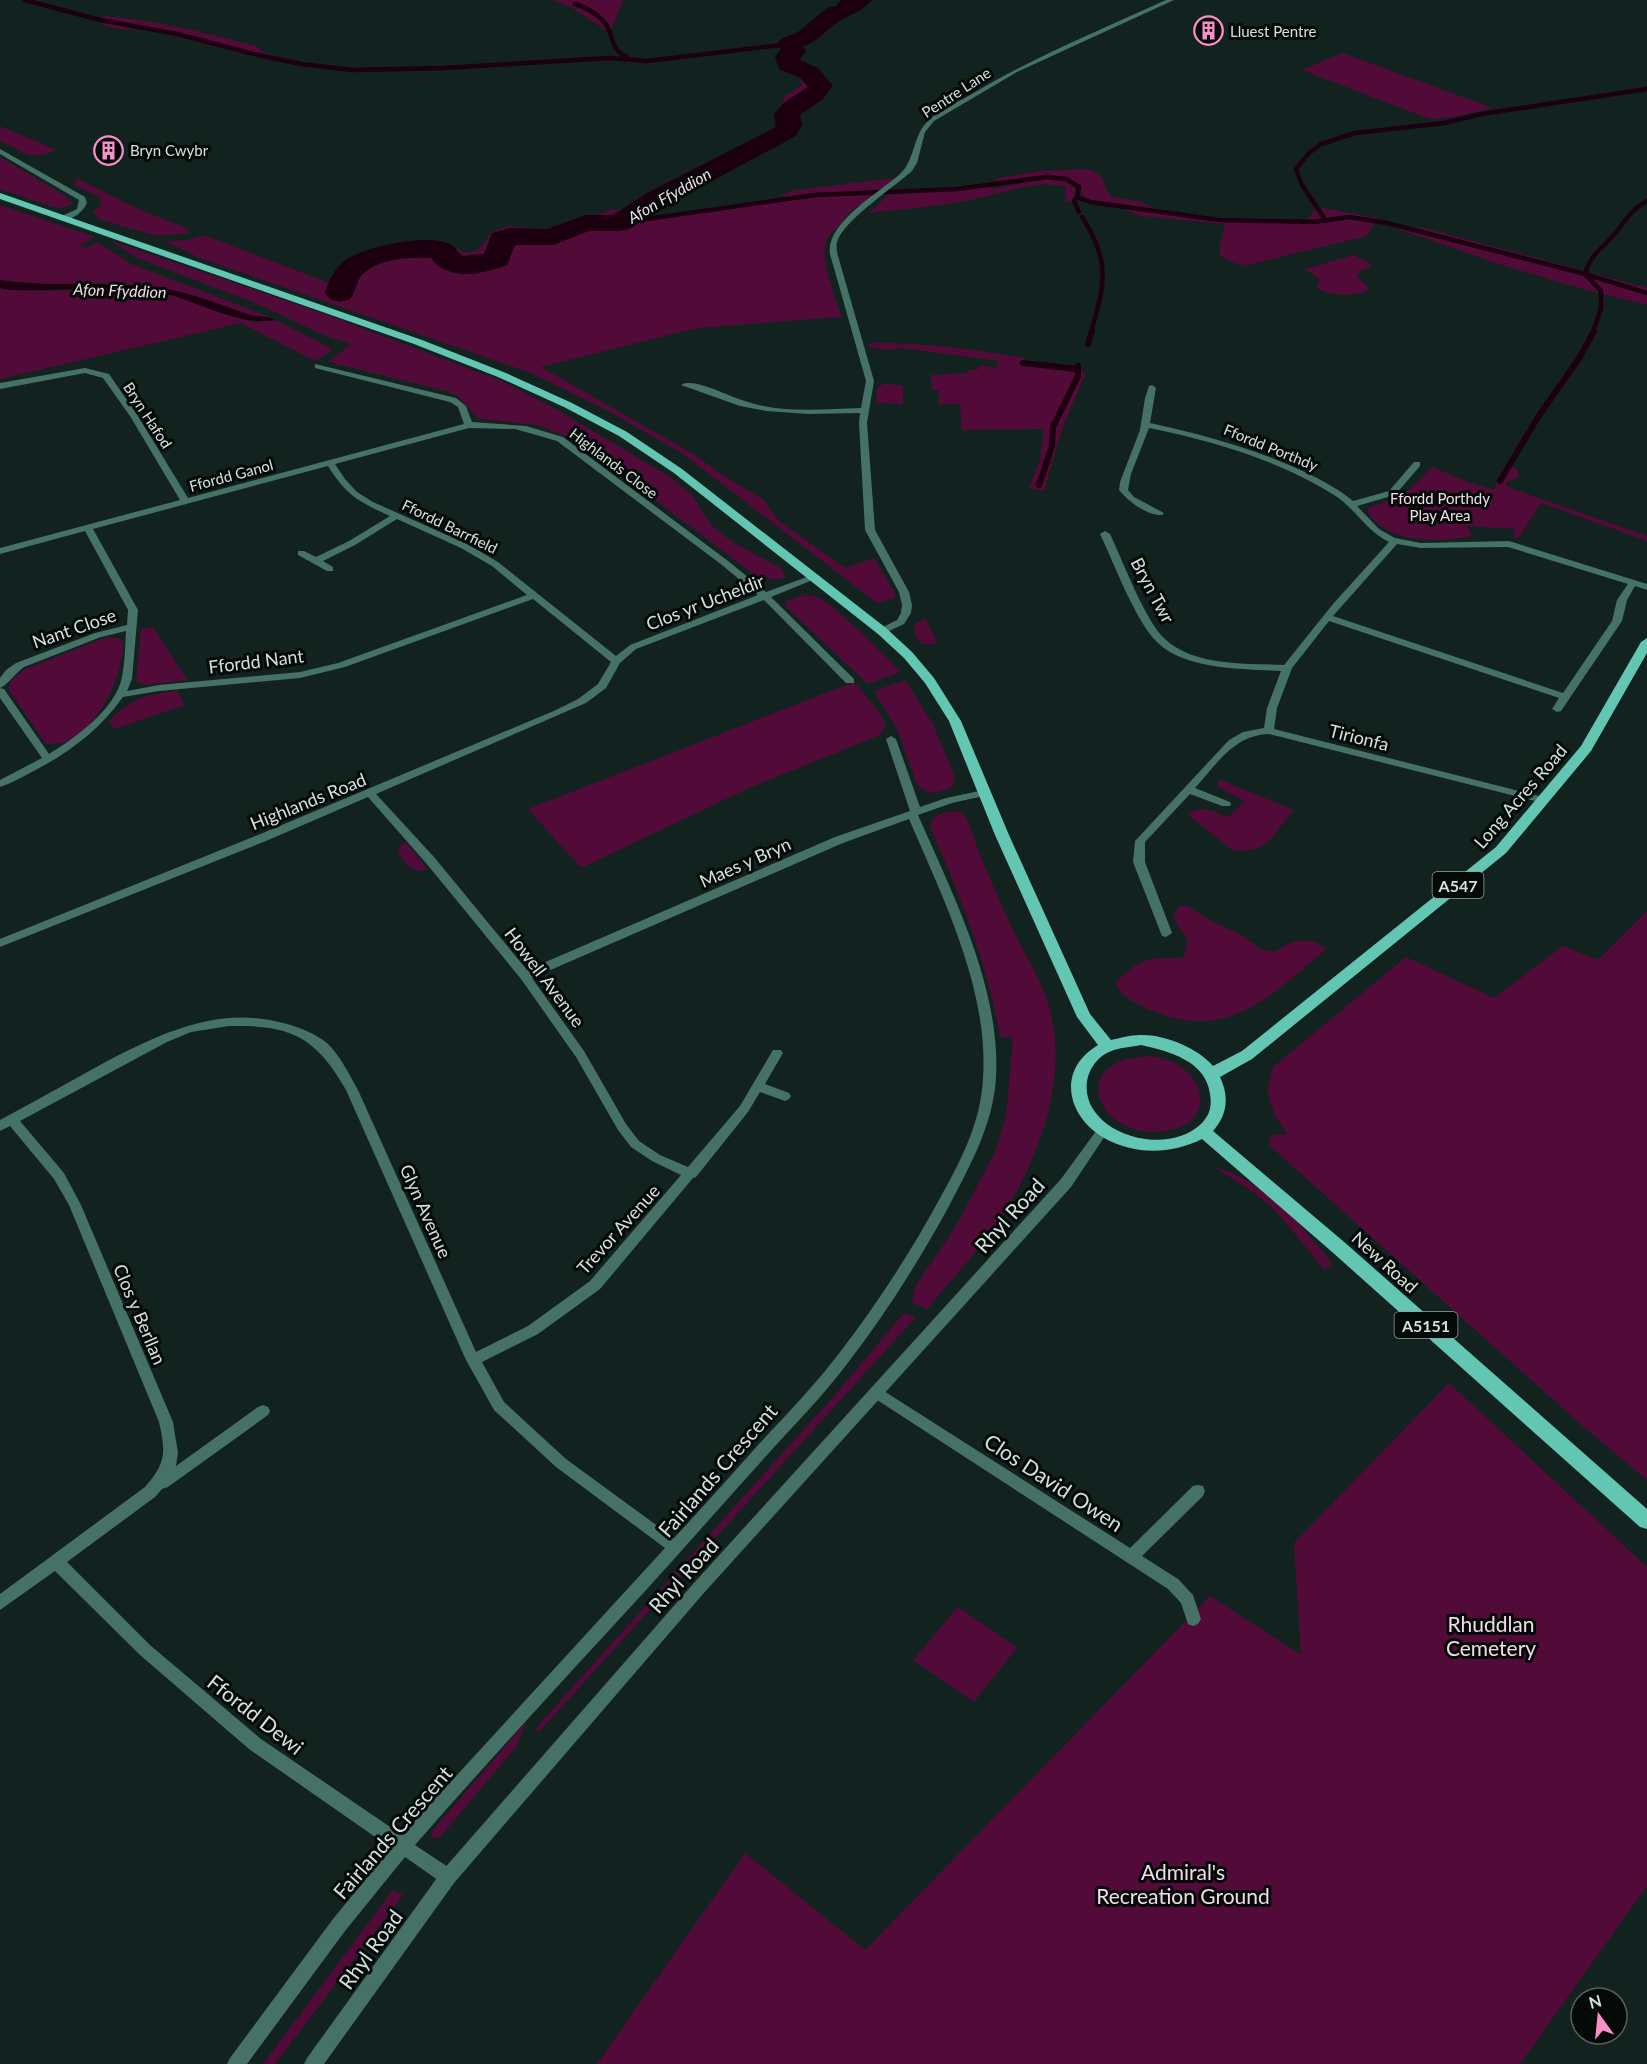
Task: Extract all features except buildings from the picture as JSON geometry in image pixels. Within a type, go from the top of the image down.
[{"type":"main road","points":[[0,196],[418,342],[502,375],[568,405],[623,434],[678,471],[882,631],[908,655],[930,681],[955,721],[984,793],[1080,1008],[1108,1047]]},
{"type":"main road","name":"Long Acres Road","points":[[1212,1074],[1247,1055],[1501,850],[1586,748],[1647,642]]},
{"type":"main road","points":[[1141,1040],[1165,1044],[1197,1058],[1212,1074],[1219,1090],[1219,1108],[1214,1119],[1203,1131],[1184,1141],[1153,1146],[1127,1142],[1103,1130],[1086,1115],[1077,1094],[1078,1076],[1091,1057],[1108,1047],[1141,1040]]},
{"type":"main road","name":"New Road","points":[[1203,1131],[1337,1246],[1647,1521]]},
{"type":"street","name":"Pentre Lane","points":[[865,410],[870,381],[834,256],[833,242],[853,218],[902,177],[913,164],[922,132],[932,120],[1015,71],[1171,0]]},
{"type":"street","points":[[0,151],[82,199],[80,210],[65,218]]},
{"type":"street","points":[[317,371],[330,369],[453,400],[462,406],[469,425]]},
{"type":"street","name":"Bryn Hafod","points":[[0,386],[85,370],[106,376],[167,468],[185,501]]},
{"type":"street","points":[[685,385],[704,387],[749,406],[765,409],[865,410],[864,453],[870,530],[904,592],[907,605],[906,613],[900,622],[882,631]]},
{"type":"street","points":[[1152,388],[1147,400],[1146,425],[1133,454],[1123,489],[1131,499],[1159,513]]},
{"type":"street","name":"Ffordd Ganol","points":[[0,551],[469,425]]},
{"type":"street","name":"Highlands Close","points":[[469,425],[533,428],[560,439],[679,527],[766,597],[850,681]]},
{"type":"street","name":"Ffordd Porthdy","points":[[1146,425],[1199,436],[1262,456],[1312,478],[1353,504],[1370,527],[1395,541],[1436,547],[1490,542],[1509,544],[1647,587]]},
{"type":"street","name":"Ffordd Barrfield","points":[[330,462],[341,480],[354,494],[396,516],[464,546],[495,564],[615,664]]},
{"type":"street","points":[[1353,504],[1392,493],[1417,464]]},
{"type":"street","points":[[316,561],[352,543],[396,516]]},
{"type":"street","name":"Nant Close","points":[[88,529],[128,597],[133,610],[128,679],[120,695]]},
{"type":"street","name":"Bryn Twr","points":[[1105,534],[1146,617],[1161,640],[1177,651],[1196,657],[1226,663],[1287,668]]},
{"type":"street","points":[[1269,731],[1272,708],[1281,677],[1327,617],[1395,541]]},
{"type":"street","points":[[301,553],[330,569]]},
{"type":"street","name":"Clos yr Ucheldir","points":[[615,664],[633,647],[815,577]]},
{"type":"street","points":[[1557,709],[1617,621],[1622,600],[1633,583]]},
{"type":"street","name":"Ffordd Nant","points":[[120,695],[159,688],[300,675],[331,667],[535,595]]},
{"type":"street","points":[[1327,617],[1565,697]]},
{"type":"street","name":"Nant Close","points":[[0,685],[6,676],[20,665],[98,635],[133,626]]},
{"type":"street","name":"Highlands Road","points":[[0,943],[370,793],[582,701],[602,686],[615,664]]},
{"type":"street","points":[[0,691],[48,759]]},
{"type":"street","points":[[0,784],[48,759],[92,730],[109,712],[120,695]]},
{"type":"street","name":"Tirionfa","points":[[1166,933],[1148,891],[1138,851],[1140,842],[1236,738],[1256,731],[1269,731],[1543,800]]},
{"type":"street","name":"Fairlands Crescent","points":[[236,2064],[317,1955],[402,1847],[676,1548],[839,1363],[890,1295],[931,1228],[962,1169],[984,1115],[989,1068],[985,1021],[974,970],[958,922],[914,813],[891,739]]},
{"type":"street","points":[[1188,789],[1226,804]]},
{"type":"street","name":"Howell Avenue","points":[[370,793],[405,830],[525,976],[580,1054],[622,1127],[635,1144],[656,1158],[691,1174]]},
{"type":"street","name":"Maes y Bryn","points":[[525,976],[839,840],[950,800],[984,793]]},
{"type":"street","name":"Glyn Avenue","points":[[6,1123],[96,1072],[175,1033],[200,1026],[235,1022],[269,1023],[317,1042],[332,1055],[352,1090],[473,1360],[499,1406],[561,1463],[676,1548]]},
{"type":"street","name":"Trevor Avenue","points":[[473,1360],[532,1330],[595,1285],[744,1109],[777,1053]]},
{"type":"street","points":[[758,1086],[785,1096]]},
{"type":"street","name":"Clos y Berllan","points":[[0,1603],[150,1492],[168,1471],[173,1450],[166,1422],[75,1205],[59,1176],[6,1123]]},
{"type":"street","name":"Rhyl Road","points":[[313,2064],[448,1877],[698,1589],[1066,1183],[1103,1130]]},
{"type":"street","name":"Clos David Owen","points":[[876,1392],[1173,1584],[1188,1600],[1193,1619]]},
{"type":"street","points":[[150,1492],[263,1411]]},
{"type":"street","points":[[1131,1557],[1198,1491]]},
{"type":"street","name":"Ffordd Dewi","points":[[56,1562],[145,1650],[255,1744],[448,1877]]},
{"type":"green space","points":[[551,0],[623,0],[610,33],[571,7]]},
{"type":"green space","points":[[106,16],[164,24],[221,37],[259,47],[262,52],[304,64],[265,58],[150,31],[110,27],[97,21]]},
{"type":"green space","points":[[1342,53],[1493,108],[1454,117],[1430,119],[1302,70]]},
{"type":"green space","points":[[807,74],[818,87],[815,93],[791,105],[783,106],[784,96],[803,85],[799,77]]},
{"type":"green space","points":[[0,126],[57,150],[47,154],[27,154],[0,141]]},
{"type":"green space","points":[[0,157],[64,195],[73,204],[62,208],[53,207],[0,189]]},
{"type":"green space","points":[[1085,169],[1100,176],[1111,197],[1142,202],[1156,209],[1091,200],[1081,194],[1081,186],[1061,177],[1028,177],[995,184],[999,178],[1039,171]]},
{"type":"green space","points":[[76,178],[138,209],[184,227],[190,233],[158,236],[100,220],[93,212],[101,205],[100,197],[75,186]]},
{"type":"green space","points":[[896,178],[881,189],[784,197],[781,195],[795,190]]},
{"type":"green space","points":[[1047,178],[1064,180],[1076,187],[1072,202],[1067,201],[1066,187],[1043,185],[962,201],[869,213],[888,195],[989,187],[994,189]]},
{"type":"green space","points":[[874,195],[847,214],[829,235],[825,247],[826,267],[842,317],[697,328],[541,367],[695,455],[764,500],[779,521],[845,568],[874,558],[895,593],[895,598],[877,603],[683,454],[610,412],[531,373],[200,258],[165,241],[189,240],[204,235],[329,283],[336,271],[346,262],[364,253],[391,246],[419,241],[439,241],[464,252],[473,252],[481,246],[491,232],[508,226],[543,229],[590,218],[612,209],[632,212],[620,220],[584,222],[549,235],[506,236],[499,239],[491,260],[476,264],[460,263],[442,248],[434,246],[409,247],[381,253],[357,261],[347,268],[332,288],[343,294],[356,268],[394,254],[435,250],[443,259],[457,267],[471,268],[499,260],[504,239],[509,237],[537,240],[552,238],[587,225],[620,224],[811,196]]},
{"type":"green space","points":[[0,205],[95,237],[80,246],[86,248],[98,242],[131,264],[270,317],[261,318],[193,296],[151,287],[0,280]]},
{"type":"green space","points":[[1120,207],[1231,222],[1237,220],[1307,220],[1315,210],[1323,208],[1377,218],[1367,236],[1247,265],[1236,264],[1220,256],[1219,247],[1225,224],[1140,216]]},
{"type":"green space","points":[[1396,226],[1425,228],[1647,288],[1647,305],[1582,289],[1499,264],[1398,229]]},
{"type":"green space","points":[[109,240],[325,314],[504,382],[556,409],[670,477],[692,495],[711,525],[734,543],[781,568],[786,577],[776,580],[756,576],[577,441],[538,425],[480,419],[459,397],[446,391],[328,362],[351,344],[328,337],[253,302],[137,258]]},
{"type":"green space","points":[[1353,255],[1370,263],[1370,267],[1360,271],[1357,277],[1369,288],[1365,292],[1340,294],[1322,291],[1316,288],[1319,282],[1318,277],[1304,270]]},
{"type":"green space","points":[[0,288],[38,291],[119,289],[155,291],[182,297],[253,322],[275,320],[333,349],[318,360],[311,359],[241,323],[0,379]]},
{"type":"green space","points":[[868,343],[966,349],[1024,358],[1025,361],[1020,364],[1086,372],[1062,429],[1044,491],[1029,488],[1040,459],[1044,429],[962,430],[960,404],[939,404],[939,390],[932,390],[931,375],[968,373],[968,370],[977,370],[981,365],[996,368],[999,361],[902,348],[884,350],[869,347]]},
{"type":"green space","points":[[885,383],[903,386],[903,404],[876,403],[877,388]]},
{"type":"green space","name":"Ffordd Porthdy Play Area","points":[[1511,466],[1518,471],[1519,477],[1506,482],[1508,487],[1647,536],[1647,541],[1541,503],[1518,539],[1514,537],[1515,529],[1467,526],[1472,536],[1444,540],[1414,538],[1387,530],[1367,511],[1371,506],[1401,498],[1432,467],[1494,490],[1499,476]]},
{"type":"green space","points":[[804,595],[814,596],[833,607],[901,672],[868,684],[786,607],[787,601]]},
{"type":"green space","points":[[935,615],[926,620],[938,644],[923,644],[915,635],[916,623]]},
{"type":"green space","points":[[153,627],[187,680],[146,685],[136,682],[141,629]]},
{"type":"green space","points":[[107,637],[119,638],[123,641],[122,656],[111,691],[101,709],[90,724],[76,736],[61,743],[45,743],[9,690],[11,680],[25,669]]},
{"type":"green space","points":[[905,680],[933,724],[955,778],[951,788],[933,793],[917,785],[897,729],[874,691]]},
{"type":"green space","points":[[854,682],[877,709],[886,725],[880,735],[749,788],[581,868],[528,809]]},
{"type":"green space","points":[[177,691],[185,705],[114,729],[109,721],[126,706],[140,698]]},
{"type":"green space","points":[[1218,779],[1294,810],[1263,845],[1255,849],[1232,850],[1188,815],[1202,809],[1228,817],[1245,801],[1218,787]]},
{"type":"green space","points":[[946,812],[960,812],[967,818],[996,893],[1043,990],[1050,1010],[1055,1038],[1055,1067],[1044,1126],[1021,1183],[991,1232],[927,1309],[912,1303],[915,1287],[956,1226],[995,1152],[1006,1116],[1013,1037],[1000,1037],[981,957],[931,829],[931,823],[936,816]]},
{"type":"green space","points":[[406,842],[428,870],[413,869],[403,860],[398,852],[400,845]]},
{"type":"green space","points":[[1179,906],[1188,906],[1209,920],[1240,934],[1262,950],[1275,952],[1288,944],[1300,941],[1313,942],[1326,949],[1268,997],[1248,1009],[1228,1017],[1205,1021],[1181,1020],[1155,1012],[1127,998],[1115,983],[1132,968],[1146,961],[1183,958],[1188,941],[1173,917]]},
{"type":"green space","points":[[1647,911],[1647,1480],[1578,1422],[1269,1145],[1271,1135],[1287,1134],[1275,1116],[1267,1091],[1273,1067],[1406,957],[1494,998],[1563,946],[1598,960]]},
{"type":"green space","points":[[1151,1056],[1180,1066],[1196,1083],[1199,1091],[1199,1108],[1189,1122],[1180,1127],[1154,1132],[1131,1128],[1113,1118],[1102,1103],[1098,1087],[1104,1072],[1121,1061]]},
{"type":"green space","points":[[1214,1167],[1232,1173],[1265,1192],[1318,1246],[1330,1261],[1331,1266],[1324,1269],[1275,1210],[1253,1192]]},
{"type":"green space","points":[[904,1313],[916,1317],[539,1732],[535,1729],[833,1397]]},
{"type":"green space","points":[[1449,1383],[1647,1567],[1647,1886],[1576,1986],[1569,1986],[1569,1995],[1520,2064],[597,2064],[745,1853],[865,1950],[1210,1596],[1301,1655],[1294,1543]]},
{"type":"green space","points":[[958,1607],[1017,1648],[974,1702],[913,1660]]},
{"type":"green space","points":[[527,1721],[516,1747],[440,1837],[433,1839],[431,1832]]},
{"type":"green space","points":[[393,1890],[403,1895],[275,2064],[263,2064]]},
{"type":"shaded area","points":[[0,280],[38,284],[133,285],[164,289],[275,320],[260,321],[230,316],[156,292],[102,288],[10,290],[0,288]]},
{"type":"waterway","points":[[25,0],[100,20],[177,34],[258,55],[301,64],[353,70],[444,68],[609,58],[647,61],[789,44]]},
{"type":"waterway","name":"Afon Ffyddion","points":[[340,293],[352,268],[359,263],[382,255],[409,250],[434,249],[442,251],[451,262],[459,265],[475,265],[497,259],[502,239],[510,236],[553,237],[586,223],[619,223],[657,199],[787,131],[789,125],[787,114],[790,110],[813,95],[821,86],[809,73],[788,64],[787,57],[794,50],[789,44],[797,39],[805,38],[835,13],[841,13],[850,7],[850,4],[860,0]]},
{"type":"waterway","points":[[575,4],[601,18],[607,26],[615,48],[627,57]]},
{"type":"waterway","points":[[1326,220],[1302,185],[1296,169],[1309,153],[1321,144],[1355,133],[1444,123],[1482,114],[1647,89]]},
{"type":"waterway","points":[[619,223],[815,195],[957,189],[1047,177],[1066,179],[1079,187],[1077,197]]},
{"type":"waterway","points":[[1077,197],[1090,202],[1219,220],[1326,220]]},
{"type":"waterway","points":[[1077,197],[1074,201],[1079,212]]},
{"type":"waterway","points":[[1585,274],[1595,254],[1630,215],[1647,201]]},
{"type":"waterway","points":[[1082,217],[1098,247],[1103,273],[1100,300],[1091,332]]},
{"type":"waterway","points":[[1326,220],[1349,217],[1387,223],[1585,274]]},
{"type":"waterway","points":[[1585,274],[1647,293]]},
{"type":"waterway","points":[[1585,274],[1601,291],[1601,308],[1593,332]]},
{"type":"waterway","points":[[1088,344],[1092,331]]},
{"type":"waterway","points":[[1500,481],[1538,417],[1580,357],[1594,331]]},
{"type":"waterway","points":[[1023,363],[1077,369]]},
{"type":"waterway","points":[[1039,485],[1052,446],[1053,427],[1078,376],[1078,366]]},
{"type":"place","name":"Lluest Pentre","points":[[1209,31]]},
{"type":"place","name":"Bryn Cwybr","points":[[109,150]]},
{"type":"park label","name":"Rhuddlan Cemetery","points":[[1491,1635]]},
{"type":"park label","name":"Admiral's Recreation Ground","points":[[1183,1883]]}]
